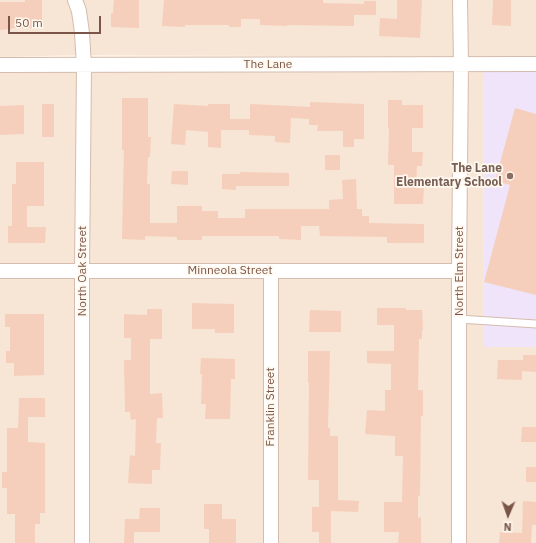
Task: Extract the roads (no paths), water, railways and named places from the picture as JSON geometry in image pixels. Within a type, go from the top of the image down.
[{"type":"street","name":"North Oak Street","points":[[75,0],[79,11],[84,66],[82,543]]},
{"type":"street","name":"North Elm Street","points":[[459,543],[460,0]]},
{"type":"street","name":"The Lane","points":[[0,66],[536,64]]},
{"type":"street","name":"Minneola Street","points":[[0,271],[459,271]]},
{"type":"street","name":"Franklin Street","points":[[271,271],[271,543]]},
{"type":"lane","points":[[459,319],[536,324]]},
{"type":"place","name":"The Lane Elementary School","points":[[510,176]]}]
